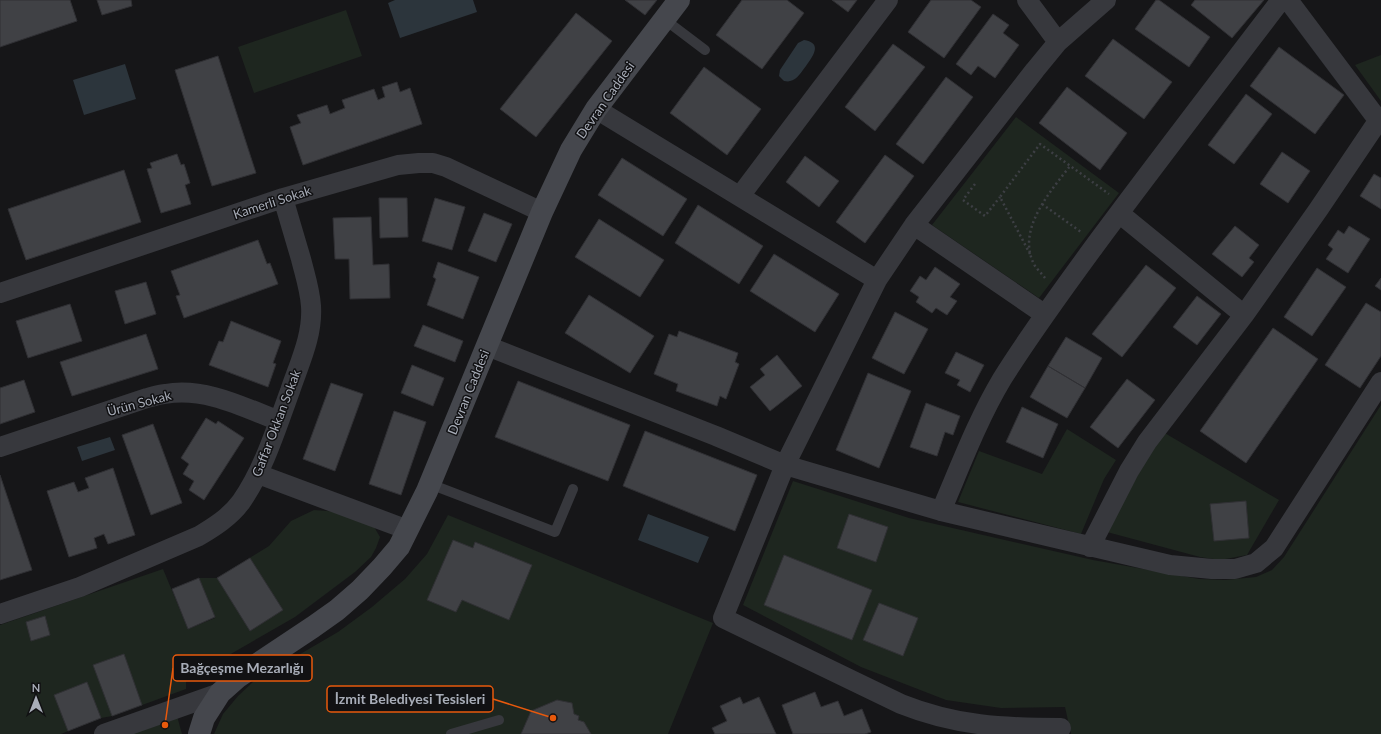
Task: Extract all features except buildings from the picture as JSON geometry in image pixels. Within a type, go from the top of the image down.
[{"type":"main road","name":"Devran Caddesi","points":[[199,734],[204,718],[220,694],[238,677],[313,627],[360,590],[382,567],[398,546],[408,530],[430,484],[542,212],[571,150],[596,108],[679,0]]},
{"type":"street","points":[[740,196],[888,0]]},
{"type":"street","points":[[1027,0],[1058,42]]},
{"type":"street","points":[[1061,728],[989,727],[940,718],[921,712],[901,704],[723,618],[785,465],[877,280],[914,225],[1035,70],[1058,42],[1106,0]]},
{"type":"street","points":[[941,511],[984,412],[1002,380],[1044,314],[1281,0]]},
{"type":"street","points":[[1090,546],[1129,471],[1147,442],[1244,314],[1380,123],[1288,0]]},
{"type":"street","points":[[596,108],[877,280]]},
{"type":"street","name":"Kamerli Sokak","points":[[0,292],[283,198],[398,165],[433,163],[446,167],[542,212]]},
{"type":"street","name":"Gaffar Okkan Sokak","points":[[0,614],[80,587],[199,536],[231,514],[241,502],[258,474],[279,421],[306,346],[310,326],[311,306],[308,284],[283,198]]},
{"type":"street","points":[[1118,214],[1244,314]]},
{"type":"street","points":[[914,225],[1044,314]]},
{"type":"street","points":[[487,346],[716,436],[785,465],[941,511],[1170,565],[1212,569],[1235,569],[1256,562],[1274,548],[1381,382]]},
{"type":"street","name":"Ürün Sokak","points":[[0,447],[147,398],[165,394],[192,393],[213,396],[279,421]]},
{"type":"street","points":[[258,474],[408,530]]},
{"type":"street","points":[[104,734],[220,694]]},
{"type":"lane","points":[[664,19],[705,50]]},
{"type":"lane","points":[[430,484],[555,532],[573,488]]},
{"type":"lane","points":[[451,734],[499,720]]},
{"type":"path","points":[[962,164],[980,177],[963,200],[986,216],[1040,144],[1110,195]]},
{"type":"path","points":[[1030,254],[1030,240],[1034,220],[1042,204],[1070,166]]},
{"type":"path","points":[[1000,198],[1036,267],[1046,279],[1062,290]]},
{"type":"path","points":[[1042,204],[1082,233]]},
{"type":"shaded area","points":[[395,0],[473,0],[477,12],[400,38],[388,3]]},
{"type":"shaded area","points":[[346,10],[362,56],[254,93],[238,47]]},
{"type":"shaded area","points":[[804,40],[813,44],[815,50],[806,66],[797,77],[793,80],[784,81],[779,76],[780,70],[798,43]]},
{"type":"shaded area","points":[[1381,55],[1381,101],[1355,65]]},
{"type":"shaded area","points":[[125,64],[136,99],[84,115],[73,80]]},
{"type":"shaded area","points":[[1016,117],[1119,193],[1039,298],[932,225]]},
{"type":"shaded area","points":[[1381,405],[1381,734],[1071,734],[1065,707],[1001,708],[946,700],[861,667],[743,605],[793,481],[909,518],[1093,560],[1199,579],[1225,580],[1256,577],[1272,570],[1284,557]]},
{"type":"shaded area","points":[[1067,429],[1116,460],[1104,479],[1081,534],[958,502],[979,451],[1042,474]]},
{"type":"shaded area","points":[[1163,432],[1279,500],[1247,555],[1220,560],[1200,557],[1107,532]]},
{"type":"shaded area","points":[[110,437],[115,450],[82,461],[77,447]]},
{"type":"shaded area","points":[[314,510],[340,512],[373,525],[380,537],[371,557],[355,572],[295,617],[186,678],[186,689],[112,716],[101,718],[61,734],[0,734],[0,625],[163,569],[188,629],[215,618],[199,578],[217,578],[269,546],[291,521]]},
{"type":"shaded area","points":[[648,514],[709,537],[698,563],[638,540]]},
{"type":"shaded area","points":[[448,515],[713,623],[668,734],[214,734],[223,714],[238,696],[254,681],[338,632],[372,607],[405,579],[427,554]]},
{"type":"shaded area","points":[[177,716],[182,734],[123,734]]},
{"type":"place","name":"İzmit Belediyesi Tesisleri","points":[[553,718]]},
{"type":"place","name":"Bağçeşme Mezarlığı","points":[[165,725]]}]
